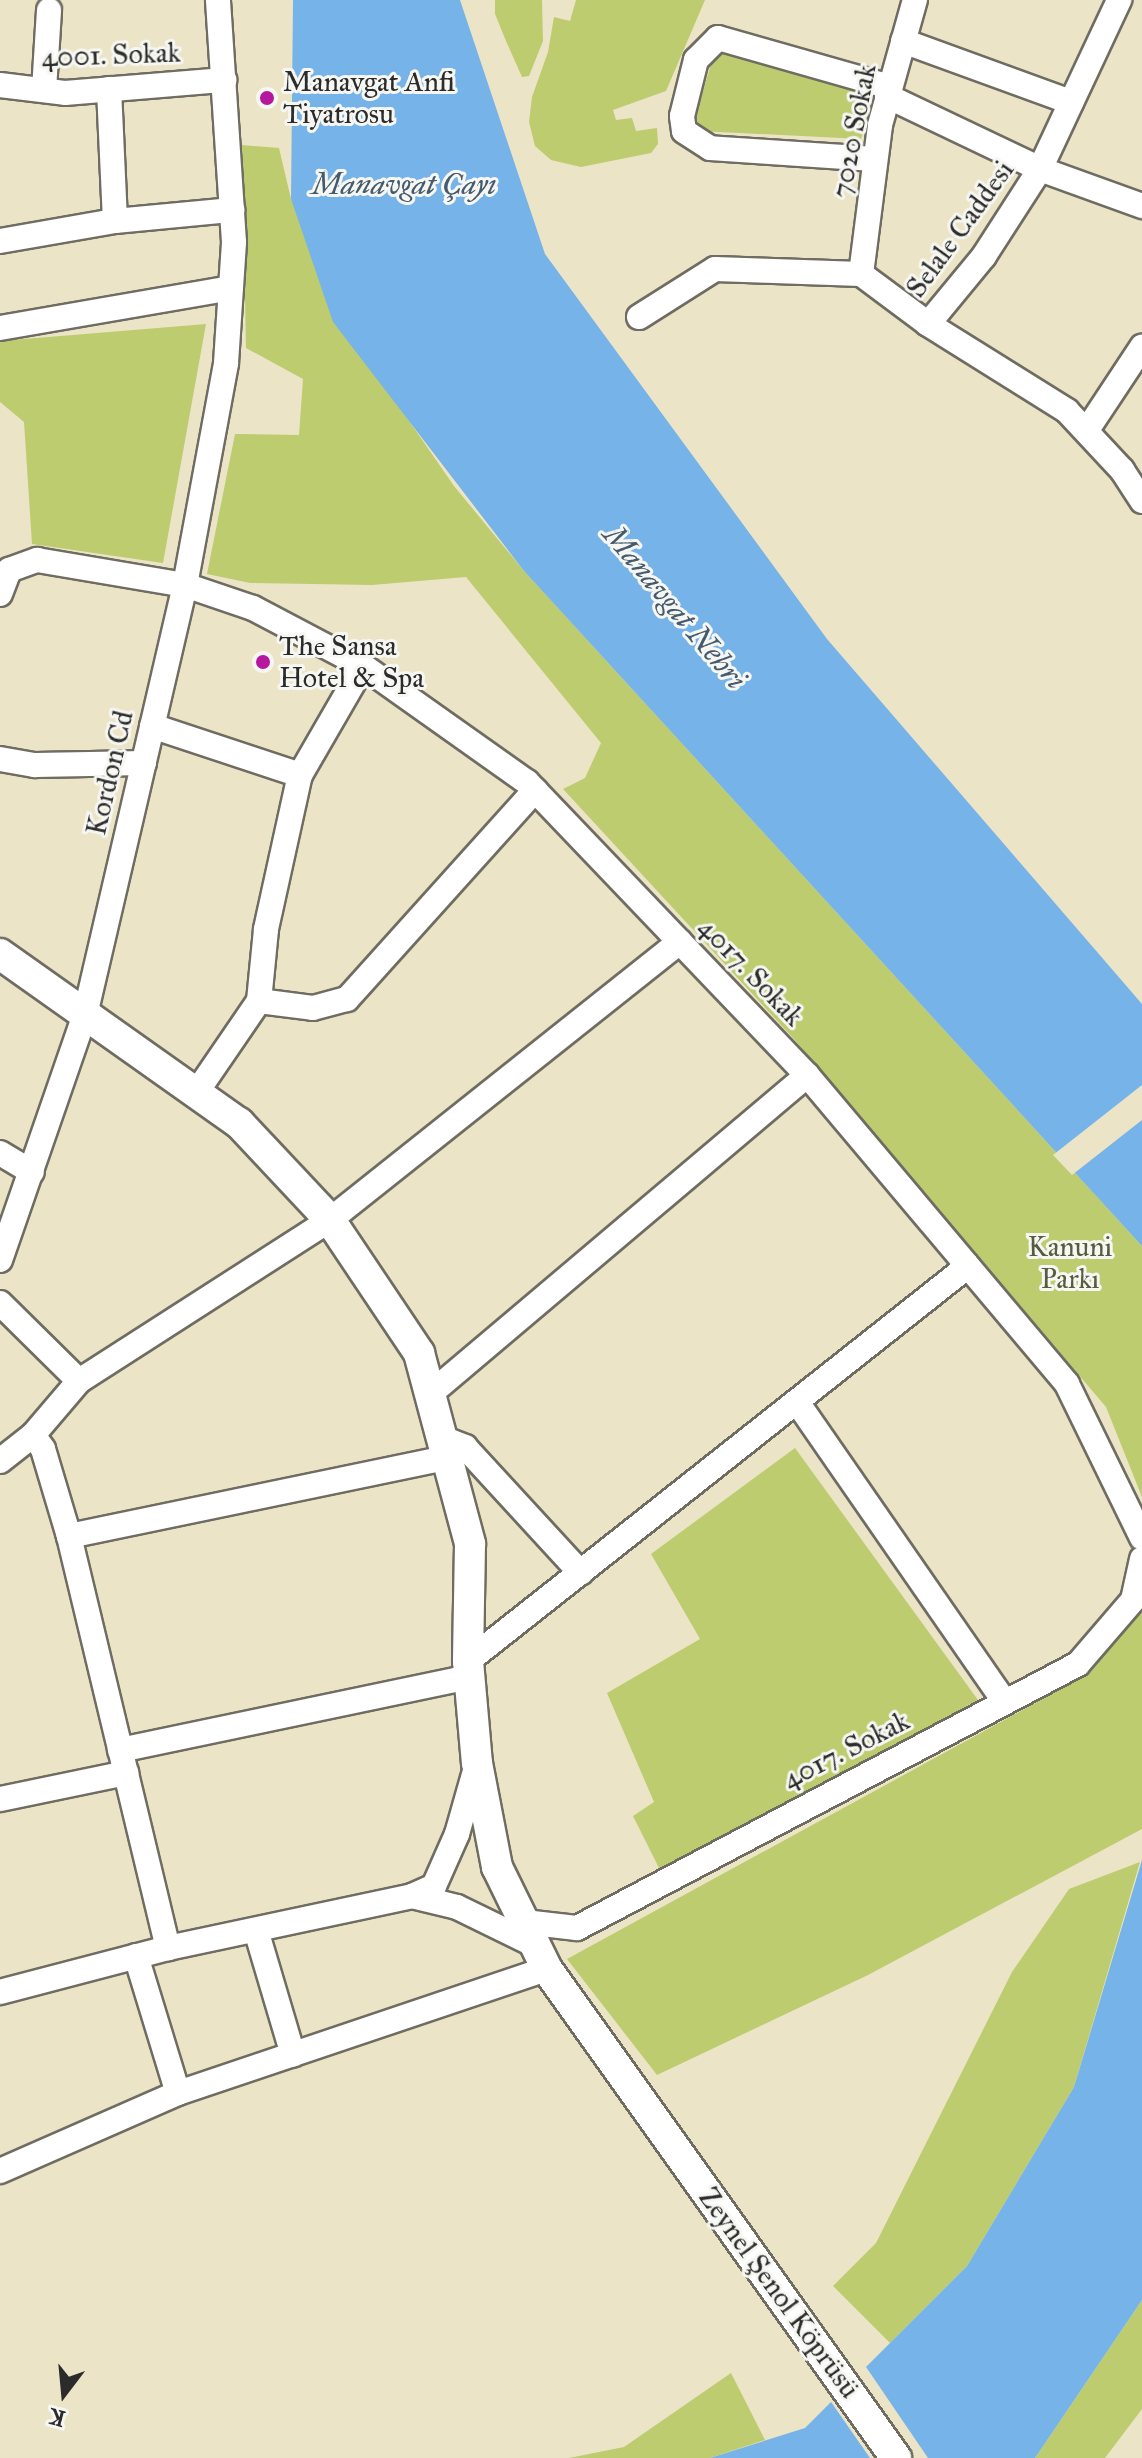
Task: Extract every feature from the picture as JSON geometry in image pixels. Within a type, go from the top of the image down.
[{"type":"street","name":"Kordon Cd","points":[[0,1260],[85,1015],[185,585],[226,363],[232,210],[218,0]]},
{"type":"street","name":"7020 Sokak","points":[[861,274],[874,159],[913,0]]},
{"type":"street","name":"Selale Caddesi","points":[[1119,0],[1040,169],[984,256],[928,324],[1067,411],[1087,430],[1142,501]]},
{"type":"street","points":[[44,90],[49,10]]},
{"type":"street","points":[[874,159],[710,148],[684,131],[682,116],[696,60],[718,38],[889,91],[1040,169],[1142,206]]},
{"type":"street","points":[[903,41],[1071,102]]},
{"type":"street","name":"4001. Sokak","points":[[0,85],[44,90],[109,89],[224,80]]},
{"type":"street","points":[[109,89],[115,221]]},
{"type":"street","points":[[0,241],[115,221],[232,210]]},
{"type":"street","points":[[639,317],[715,269],[861,274],[928,324]]},
{"type":"street","points":[[0,328],[231,288]]},
{"type":"street","points":[[1087,430],[1142,347]]},
{"type":"street","name":"4017. Sokak","points":[[0,594],[9,570],[37,560],[185,585],[253,608],[363,666],[535,790],[807,1075],[1067,1384],[1142,1538]]},
{"type":"street","points":[[196,1093],[259,1001],[266,929],[300,775],[363,666]]},
{"type":"street","points":[[152,726],[300,775]]},
{"type":"street","points":[[0,759],[35,765],[144,763]]},
{"type":"street","points":[[259,1001],[313,1008],[347,999],[535,790]]},
{"type":"street","points":[[0,1461],[33,1435],[79,1381],[330,1220],[680,942]]},
{"type":"street","name":"Zeynel Şenol Köprüsü","points":[[0,954],[239,1123],[330,1220],[419,1353],[470,1544],[468,1669],[477,1763],[497,1867],[535,1945],[896,2458]]},
{"type":"street","points":[[430,1394],[807,1075]]},
{"type":"street","points":[[0,1153],[32,1172]]},
{"type":"street","points":[[0,1799],[123,1762],[468,1669],[581,1573],[968,1266]]},
{"type":"street","points":[[0,1303],[79,1381]]},
{"type":"street","points":[[797,1402],[1005,1702]]},
{"type":"street","points":[[33,1435],[43,1449],[69,1536],[168,1948]]},
{"type":"street","points":[[69,1536],[444,1448],[465,1447],[581,1573]]},
{"type":"street","name":"4017. Sokak","points":[[535,1945],[577,1928],[1078,1664],[1133,1600],[1142,1559]]},
{"type":"street","points":[[0,1992],[168,1948],[412,1896],[434,1886],[444,1870],[477,1763]]},
{"type":"street","points":[[412,1896],[457,1907],[535,1945]]},
{"type":"street","points":[[256,1930],[293,2055]]},
{"type":"street","points":[[0,2171],[178,2093],[293,2055],[535,1945]]},
{"type":"street","points":[[136,1956],[178,2093]]},
{"type":"green space","points":[[495,0],[542,0],[543,41],[529,76],[522,77],[495,14]]},
{"type":"green space","points":[[576,0],[705,0],[666,91],[613,110],[616,120],[632,118],[636,131],[657,128],[658,144],[651,153],[581,167],[551,160],[535,146],[529,122],[532,97],[548,52],[554,17],[570,21]]},
{"type":"green space","points":[[715,51],[874,95],[861,139],[699,131],[694,121]]},
{"type":"green space","name":"Kanuni Parkı","points":[[242,145],[279,148],[291,199],[405,415],[454,486],[524,571],[1142,1246],[1142,1497],[1106,1407],[793,1038],[563,789],[585,778],[601,743],[466,577],[372,585],[250,583],[207,574],[235,434],[299,435],[303,379],[246,348]]},
{"type":"green space","points":[[206,324],[163,563],[32,544],[24,422],[0,402],[0,341]]},
{"type":"green space","points":[[795,1448],[978,1700],[660,1870],[633,1816],[654,1802],[607,1693],[700,1639],[651,1554]]},
{"type":"green space","points":[[1142,1608],[1142,1829],[868,1975],[657,2075],[567,1959],[1085,1676]]},
{"type":"green space","points":[[1140,1862],[1074,2087],[967,2266],[890,2343],[833,2286],[876,2243],[1012,1972],[1069,1889]]},
{"type":"green space","points":[[1142,2300],[1142,2409],[1105,2458],[1035,2458]]},
{"type":"green space","points":[[731,2373],[765,2440],[710,2458],[569,2458],[624,2447]]},
{"type":"water","name":"Manavgat Çayı","points":[[293,0],[460,0],[545,254],[827,639],[1142,1004],[1142,1246],[524,571],[333,322],[291,199]]},
{"type":"water","points":[[1142,1860],[1142,2300],[1035,2458],[710,2458],[805,2428],[967,2266],[1074,2087]]},
{"type":"pier","points":[[1142,1085],[1142,1120],[1072,1175],[1053,1155]]},
{"type":"pier","points":[[864,2364],[928,2458],[870,2458],[829,2399]]},
{"type":"place","name":"Manavgat Anfi Tiyatrosu","points":[[267,98]]},
{"type":"place","name":"The Sansa Hotel & Spa","points":[[263,662]]},
{"type":"water label","name":"Manavgat Nehri","points":[[675,607]]}]
